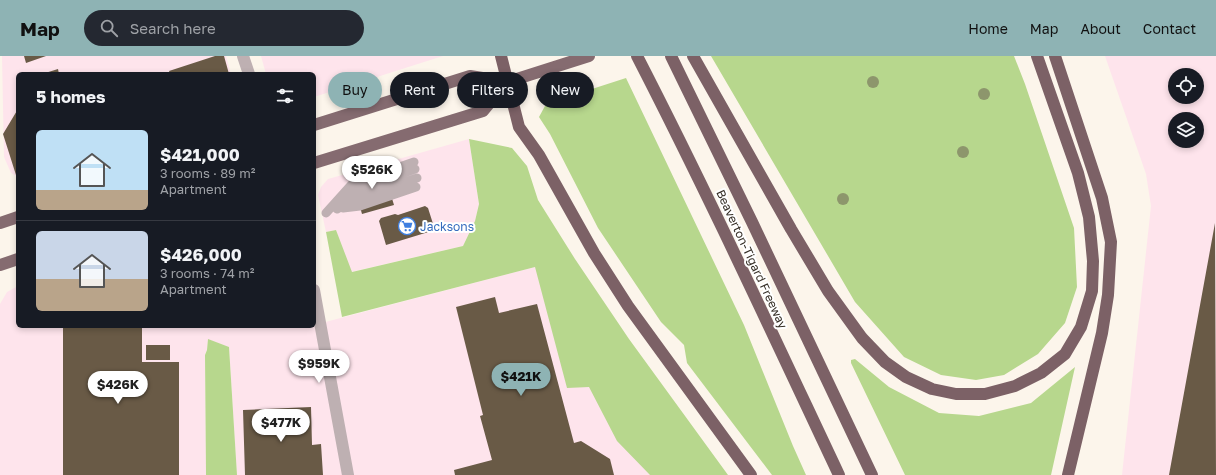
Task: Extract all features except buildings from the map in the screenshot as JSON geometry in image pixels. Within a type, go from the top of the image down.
[{"type":"highway","points":[[501,56],[505,72]]},
{"type":"highway","points":[[528,75],[589,56]]},
{"type":"highway","name":"Beaverton-Tigard Freeway","points":[[637,56],[730,242],[839,475]]},
{"type":"highway","name":"Beaverton-Tigard Freeway","points":[[671,56],[872,475]]},
{"type":"highway","points":[[693,56],[802,248],[828,291],[862,338],[885,362],[906,377],[932,388],[956,394],[985,394],[1015,386],[1040,373],[1065,354],[1082,327],[1092,291],[1093,262],[1089,217],[1078,173],[1037,56]]},
{"type":"highway","points":[[1055,56],[1102,198],[1111,242],[1108,295],[1102,333],[1068,475]]},
{"type":"highway","points":[[316,124],[457,80]]},
{"type":"highway","points":[[316,162],[483,111],[485,108]]},
{"type":"highway","points":[[514,108],[519,127],[539,154],[594,253],[628,306],[751,475]]},
{"type":"highway","points":[[0,223],[16,218]]},
{"type":"highway","points":[[0,265],[16,260]]},
{"type":"street","points":[[243,56],[248,72]]},
{"type":"street","points":[[316,301],[348,475]]},
{"type":"lane","points":[[415,174],[360,206],[337,209],[355,190],[415,174]]},
{"type":"lane","points":[[326,213],[353,183],[415,174]]},
{"type":"shaded area","points":[[2,56],[226,56],[230,72],[16,72],[16,176],[11,173],[4,157]]},
{"type":"shaded area","points":[[261,56],[443,56],[382,75],[382,72],[328,72],[328,93],[316,96],[316,72],[265,72]]},
{"type":"shaded area","points":[[1105,56],[1216,56],[1216,475],[1122,475],[1151,206],[1146,174]]},
{"type":"shaded area","points":[[469,139],[479,204],[475,221],[463,246],[351,272],[336,230],[326,232],[318,195],[321,187],[328,179]]},
{"type":"shaded area","points":[[535,267],[688,475],[237,475],[229,347],[208,340],[205,355],[206,475],[0,475],[0,304],[7,292],[16,287],[16,328],[316,328],[316,324]]},
{"type":"green space","points":[[711,56],[1014,56],[1074,228],[1077,287],[1065,323],[1038,354],[1004,375],[976,380],[941,375],[904,357],[855,302]]},
{"type":"green space","points":[[626,78],[744,325],[806,475],[772,475],[687,363],[684,345],[661,322],[598,228],[550,134],[539,117],[544,108],[594,108],[594,88]]},
{"type":"green space","points":[[469,139],[512,148],[527,166],[538,200],[575,259],[629,339],[728,475],[650,475],[617,441],[589,387],[567,388],[535,267],[342,317],[326,232],[336,230],[352,272],[463,246],[475,221],[479,204]]},
{"type":"green space","points":[[208,339],[229,347],[237,475],[206,475],[205,355]]},
{"type":"green space","points":[[855,359],[889,387],[939,413],[979,416],[1031,403],[1075,367],[1051,475],[905,475],[851,363],[851,360]]},
{"type":"place","name":"Jacksons","points":[[407,226]]}]
